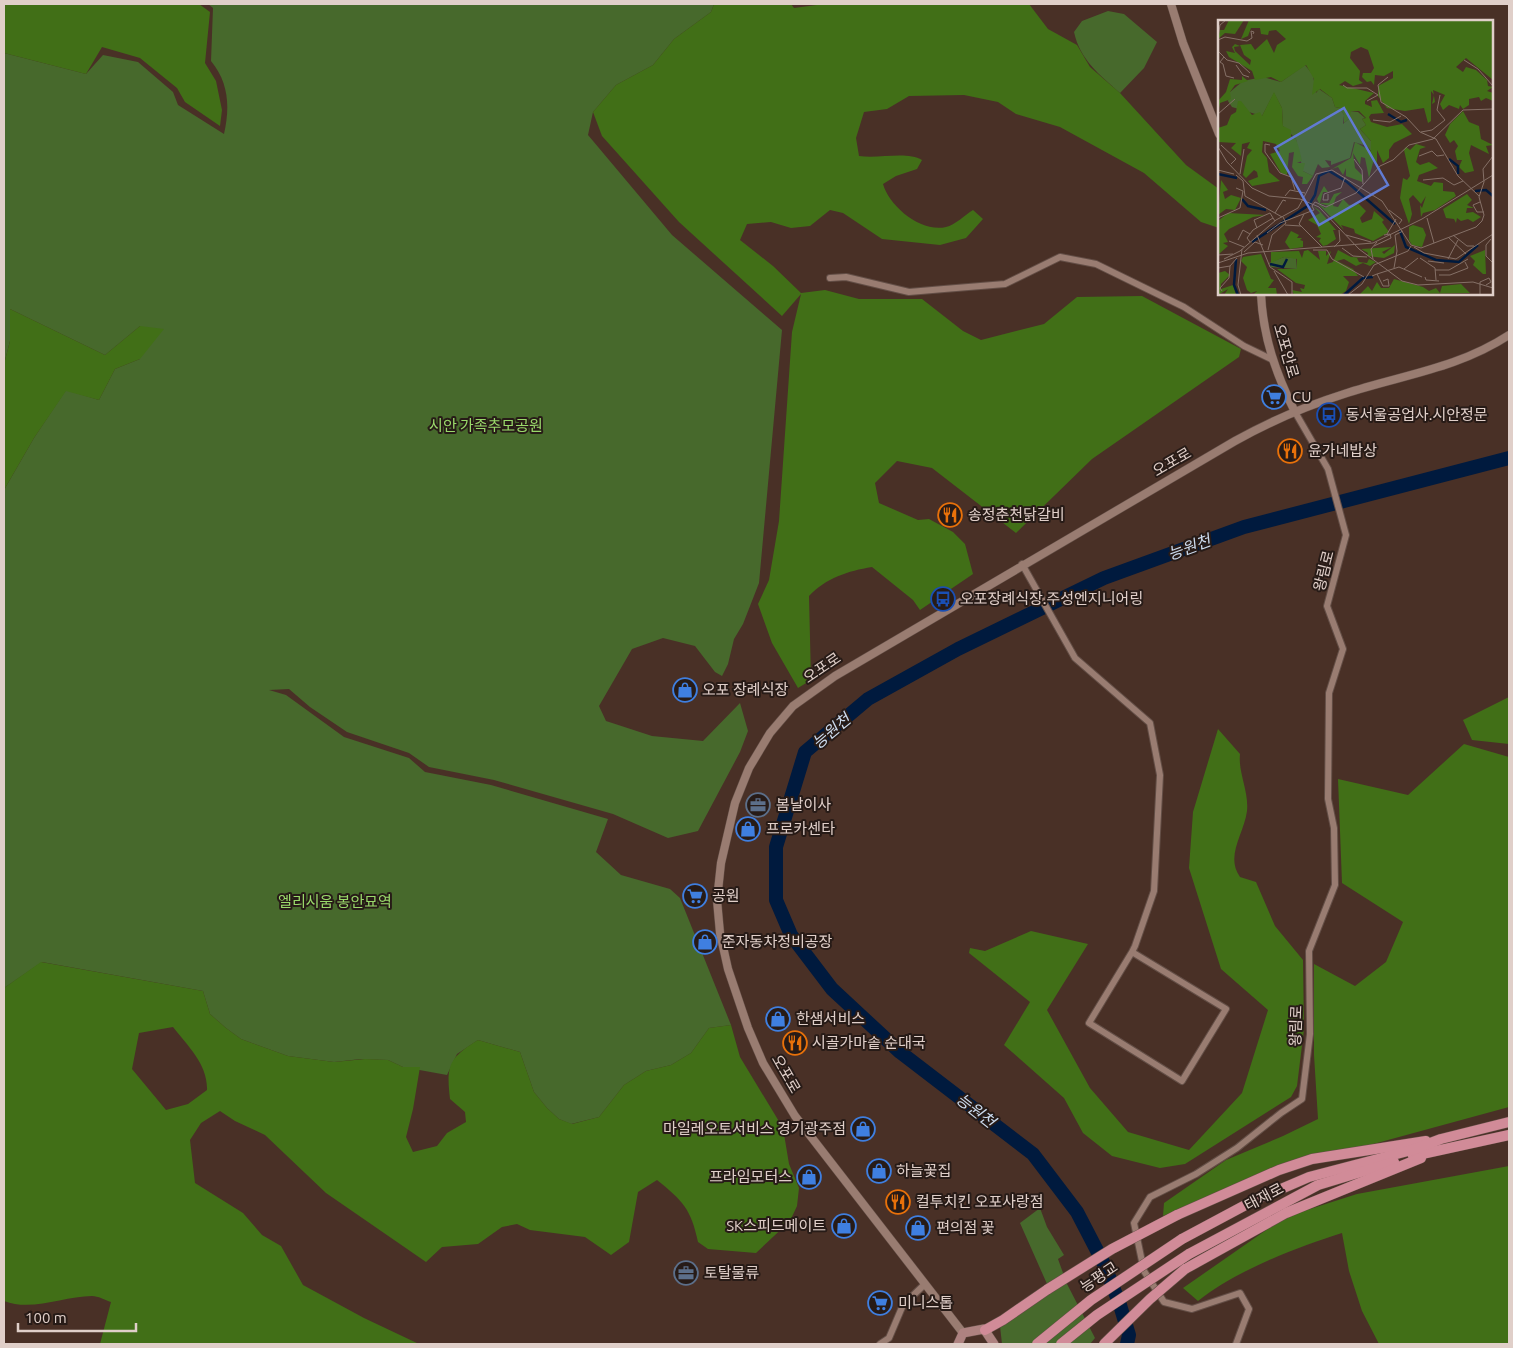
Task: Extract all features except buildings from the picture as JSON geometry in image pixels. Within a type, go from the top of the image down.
[{"type":"highway","name":"태재로","points":[[1061,1344],[1098,1315],[1189,1254],[1318,1185],[1509,1122]]},
{"type":"highway","name":"태재로","points":[[1182,1239],[1253,1200],[1309,1177],[1445,1143],[1509,1135]]},
{"type":"highway","points":[[985,1330],[1112,1249],[1177,1215],[1279,1170],[1312,1158],[1445,1143]]},
{"type":"highway","points":[[1104,1344],[1150,1298],[1185,1269],[1286,1213],[1445,1143]]},
{"type":"highway","name":"능평교","points":[[1037,1344],[1090,1300],[1182,1239]]},
{"type":"main road","points":[[958,1344],[963,1333],[972,1330],[985,1330],[994,1344]]},
{"type":"street","points":[[1171,4],[1183,43],[1218,131]]},
{"type":"street","points":[[830,278],[846,276],[909,292],[944,290],[1005,284],[1060,257],[1096,264],[1184,307],[1244,346],[1271,359]]},
{"type":"street","name":"오포안로","points":[[1261,295],[1262,312],[1271,359],[1295,412]]},
{"type":"street","name":"오포로","points":[[963,1333],[794,1116],[763,1063],[748,1028],[723,950],[717,900],[720,863],[735,803],[749,768],[770,734],[793,706],[856,662],[1235,441],[1295,412],[1344,394],[1442,367],[1482,351],[1509,335]]},
{"type":"street","name":"왕림로","points":[[1236,1344],[1249,1309],[1240,1293],[1192,1309],[1164,1302],[1144,1271],[1134,1223],[1150,1197],[1196,1174],[1237,1148],[1281,1113],[1302,1100],[1310,1034],[1309,951],[1336,885],[1334,828],[1328,799],[1329,693],[1343,649],[1328,606],[1346,535],[1328,469],[1295,412]]},
{"type":"street","points":[[1022,564],[1075,658],[1150,723],[1160,775],[1154,891],[1132,952],[1090,1023],[1182,1082],[1226,1009],[1132,952]]},
{"type":"street","points":[[880,1344],[889,1338],[903,1305],[925,1284]]},
{"type":"green space","points":[[4,4],[199,4],[210,12],[205,63],[216,81],[222,110],[220,126],[185,102],[177,88],[140,58],[102,47],[86,74],[4,53]]},
{"type":"green space","name":"시안 가족추모공원","points":[[208,4],[714,4],[711,12],[674,39],[653,65],[616,85],[593,112],[588,135],[672,235],[782,330],[759,583],[743,624],[734,639],[728,664],[722,676],[715,672],[695,646],[663,638],[632,649],[599,706],[606,721],[652,736],[703,741],[740,703],[748,731],[740,752],[698,831],[668,838],[613,814],[494,780],[429,767],[409,753],[347,732],[310,707],[289,689],[269,690],[286,695],[344,737],[409,758],[425,772],[491,785],[608,819],[596,852],[621,875],[670,889],[680,898],[731,1025],[709,1028],[691,1053],[671,1065],[646,1071],[624,1085],[599,1117],[571,1124],[559,1119],[534,1092],[520,1052],[478,1040],[457,1054],[447,1075],[403,1067],[388,1060],[361,1059],[334,1062],[288,1056],[241,1039],[226,1028],[210,1014],[203,991],[42,962],[4,988],[4,490],[34,438],[66,390],[99,400],[115,369],[140,359],[140,326],[105,355],[10,309],[10,341],[4,364],[4,53],[86,74],[103,55],[138,62],[173,92],[178,105],[224,134],[227,114],[225,87],[211,61],[213,8]]},
{"type":"green space","points":[[714,4],[791,4],[794,8],[824,4],[1029,4],[1048,29],[1077,45],[1090,67],[1120,93],[1186,165],[1218,188],[1218,228],[1201,222],[1144,173],[1060,127],[1016,114],[998,102],[964,95],[909,96],[887,109],[864,112],[856,138],[859,156],[909,156],[922,160],[917,169],[896,176],[883,184],[886,192],[899,209],[917,222],[936,228],[946,227],[973,210],[983,219],[966,238],[940,245],[882,239],[843,213],[830,210],[810,226],[791,228],[771,222],[747,224],[740,240],[773,266],[801,293],[825,290],[859,299],[922,299],[963,331],[981,340],[1044,324],[1077,297],[1142,296],[1241,349],[1239,357],[1092,459],[1016,533],[932,468],[897,461],[875,483],[879,503],[918,520],[929,519],[953,532],[965,544],[973,574],[920,610],[913,600],[872,567],[846,573],[823,584],[809,596],[811,680],[798,688],[772,643],[758,604],[769,580],[779,521],[792,332],[801,294],[782,316],[679,222],[602,136],[593,112],[616,85],[653,65],[674,39],[711,12]]},
{"type":"green space","points":[[1108,11],[1124,14],[1157,42],[1144,68],[1120,93],[1086,59],[1074,32],[1082,21]]},
{"type":"green space","points":[[10,309],[105,355],[140,326],[164,329],[140,359],[115,369],[99,400],[66,391],[34,438],[4,490],[4,364],[10,341]]},
{"type":"green space","points":[[1509,697],[1509,744],[1472,740],[1463,720]]},
{"type":"green space","points":[[1218,729],[1240,754],[1246,796],[1247,811],[1235,853],[1236,869],[1240,877],[1256,882],[1275,926],[1303,960],[1304,1029],[1297,1086],[1291,1097],[1185,1164],[1160,1168],[1112,1156],[1083,1133],[1064,1098],[1004,1045],[1030,1002],[969,953],[970,948],[985,951],[1031,931],[1088,944],[1047,1010],[1090,1088],[1128,1132],[1189,1150],[1242,1093],[1268,1010],[1221,969],[1189,868],[1193,812]]},
{"type":"green space","points":[[1464,744],[1509,757],[1509,1107],[1355,1149],[1310,1155],[1163,1216],[1164,1203],[1226,1160],[1318,1119],[1314,1055],[1314,964],[1355,986],[1386,962],[1403,922],[1342,883],[1338,779],[1408,795]]},
{"type":"green space","points":[[41,962],[203,991],[210,1014],[226,1028],[241,1039],[288,1056],[334,1062],[365,1059],[388,1060],[403,1067],[420,1067],[406,1137],[413,1152],[437,1146],[447,1133],[466,1122],[465,1112],[450,1099],[449,1070],[455,1058],[478,1040],[520,1052],[534,1092],[559,1119],[572,1124],[599,1117],[624,1085],[646,1071],[671,1065],[691,1053],[709,1028],[731,1025],[740,1057],[783,1128],[789,1164],[799,1188],[797,1206],[790,1221],[756,1253],[708,1249],[698,1242],[685,1206],[657,1180],[638,1192],[629,1242],[611,1255],[585,1237],[530,1230],[517,1224],[502,1227],[478,1244],[442,1247],[426,1262],[326,1193],[265,1135],[235,1121],[220,1111],[201,1123],[190,1140],[195,1183],[243,1213],[262,1235],[281,1246],[303,1285],[364,1318],[419,1344],[100,1344],[111,1302],[92,1296],[26,1305],[4,1301],[4,988]],"holes":[[[173,1027],[201,1064],[207,1090],[188,1104],[166,1110],[132,1069],[139,1033]]]},
{"type":"green space","points":[[1509,1166],[1509,1344],[1379,1344],[1362,1311],[1349,1271],[1342,1233],[1267,1261],[1230,1279],[1198,1301],[1183,1288],[1285,1217],[1357,1194]]},
{"type":"green space","points":[[1040,1208],[1047,1227],[1064,1255],[1058,1259],[1067,1284],[1095,1338],[1090,1344],[1002,1344],[1000,1326],[1051,1293],[1020,1223]]},
{"type":"waterway","name":"능원천","points":[[1127,1344],[1129,1335],[1104,1264],[1077,1212],[1033,1154],[900,1052],[832,989],[791,935],[776,900],[776,847],[805,752],[868,699],[958,649],[1104,578],[1244,527],[1509,458]]},
{"type":"place","name":"CU","points":[[1274,397]]},
{"type":"place","name":"동서울공업사.시안정문","points":[[1329,415]]},
{"type":"place","name":"윤가네밥상","points":[[1290,451]]},
{"type":"place","name":"송정춘천닭갈비","points":[[950,515]]},
{"type":"place","name":"오포장례식장.주성엔지니어링","points":[[943,599]]},
{"type":"place","name":"오포 장례식장","points":[[685,690]]},
{"type":"place","name":"봄날이사","points":[[758,805]]},
{"type":"place","name":"프로카센타","points":[[748,829]]},
{"type":"place","name":"공원","points":[[695,896]]},
{"type":"place","name":"준자동차정비공장","points":[[705,942]]},
{"type":"place","name":"한샘서비스","points":[[778,1019]]},
{"type":"place","name":"시골가마솥 순대국","points":[[795,1043]]},
{"type":"place","name":"마일레오토서비스 경기광주점","points":[[863,1129]]},
{"type":"place","name":"하늘꽃집","points":[[879,1171]]},
{"type":"place","name":"프라임모터스","points":[[809,1177]]},
{"type":"place","name":"컬투치킨 오포사랑점","points":[[898,1202]]},
{"type":"place","name":"SK스피드메이트","points":[[844,1226]]},
{"type":"place","name":"편의점 꽃","points":[[918,1228]]},
{"type":"place","name":"토탈물류","points":[[686,1273]]},
{"type":"place","name":"미니스톱","points":[[880,1303]]},
{"type":"park label","name":"엘리시움 봉안묘역","points":[[335,902]]}]
